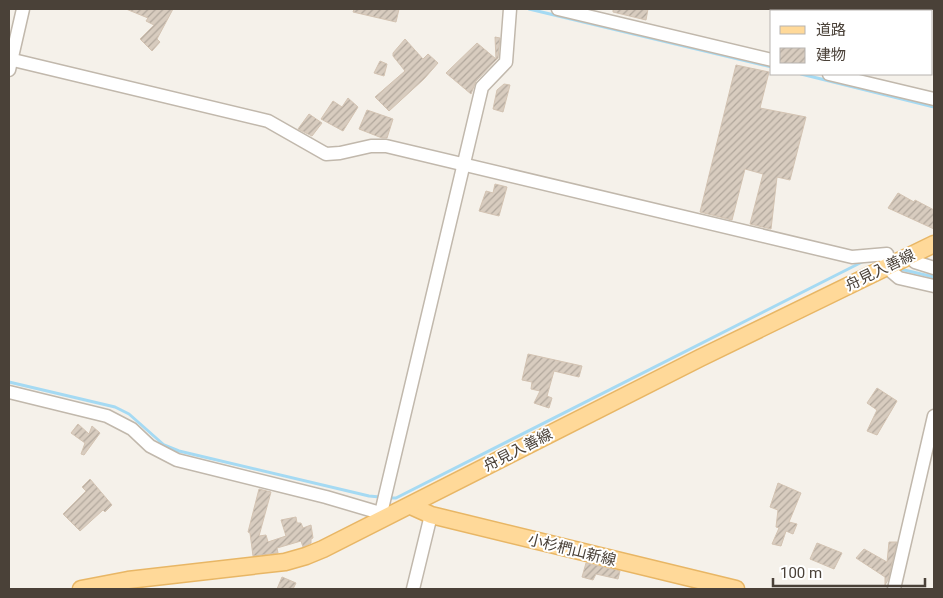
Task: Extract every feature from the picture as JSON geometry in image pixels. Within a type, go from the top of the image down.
[{"type":"main road","name":"舟見入善線","points":[[81,589],[128,580],[285,562],[324,549],[385,514],[411,506],[700,358],[934,244]]},
{"type":"main road","name":"小杉椚山新線","points":[[411,506],[431,515],[736,589]]},
{"type":"street","points":[[23,9],[10,63],[268,121],[326,154],[371,146],[386,146],[852,257],[887,254],[886,267],[898,278],[934,286]]},
{"type":"street","points":[[9,392],[107,416],[132,429],[150,446],[178,460],[326,496],[385,514],[482,87],[506,62],[510,9]]},
{"type":"street","points":[[558,9],[770,60]]},
{"type":"street","points":[[838,75],[874,79],[934,99]]},
{"type":"street","points":[[908,256],[915,262],[934,268]]},
{"type":"street","points":[[894,589],[934,416]]},
{"type":"street","points":[[413,589],[431,515]]},
{"type":"building","points":[[126,9],[173,9],[157,39],[160,42],[152,51],[140,39],[154,25],[146,21],[148,18]]},
{"type":"building","points":[[354,9],[399,9],[396,22],[353,12]]},
{"type":"building","points":[[613,9],[648,9],[646,20],[613,12]]},
{"type":"building","points":[[495,37],[500,38],[498,58],[476,81],[471,94],[446,73],[477,43],[496,59]]},
{"type":"building","points":[[405,39],[423,59],[428,54],[438,63],[424,79],[389,111],[375,97],[405,71],[393,56],[393,53]]},
{"type":"building","points":[[380,61],[387,64],[384,76],[374,73]]},
{"type":"building","points":[[736,65],[769,72],[760,108],[806,117],[790,180],[777,177],[771,229],[750,224],[763,174],[745,169],[732,220],[700,212]]},
{"type":"building","points":[[504,84],[510,85],[503,112],[493,109],[497,90]]},
{"type":"building","points":[[348,98],[358,107],[343,131],[321,119],[333,101],[342,107]]},
{"type":"building","points":[[367,110],[393,119],[387,138],[382,138],[359,129]]},
{"type":"building","points":[[309,114],[322,123],[312,136],[298,129]]},
{"type":"building","points":[[495,184],[507,187],[499,216],[479,211],[486,191],[493,193]]},
{"type":"building","points":[[898,193],[934,210],[934,229],[888,208]]},
{"type":"building","points":[[528,354],[582,366],[579,377],[554,371],[547,396],[552,398],[549,408],[534,403],[540,391],[531,389],[532,382],[522,380]]},
{"type":"building","points":[[877,388],[897,401],[877,435],[867,431],[877,410],[867,403]]},
{"type":"building","points":[[78,424],[89,434],[92,426],[100,433],[84,455],[81,454],[85,443],[71,433]]},
{"type":"building","points":[[90,479],[112,505],[105,512],[103,510],[80,531],[63,514],[86,491],[82,487]]},
{"type":"building","points":[[778,483],[801,493],[789,522],[797,524],[793,534],[786,531],[781,546],[772,544],[779,528],[776,527],[778,510],[770,507]]},
{"type":"building","points":[[259,489],[271,492],[259,536],[266,535],[268,542],[286,536],[281,520],[296,517],[297,523],[301,523],[303,528],[311,525],[313,538],[311,543],[303,547],[301,541],[277,548],[278,553],[253,556],[250,533],[248,532]]},
{"type":"building","points":[[889,542],[897,542],[888,580],[885,585],[885,577],[856,558],[864,549],[887,562]]},
{"type":"building","points":[[817,543],[842,553],[834,569],[810,559]]},
{"type":"building","points":[[586,563],[620,571],[618,579],[596,574],[593,580],[582,577]]},
{"type":"building","points":[[282,577],[296,583],[293,589],[277,589]]},
{"type":"waterway","points":[[529,9],[770,67]]},
{"type":"waterway","points":[[805,75],[934,107]]},
{"type":"waterway","points":[[389,498],[396,498],[864,261]]},
{"type":"waterway","points":[[900,269],[934,277]]},
{"type":"waterway","points":[[9,382],[115,407],[129,414],[164,445],[179,451],[380,497]]}]
